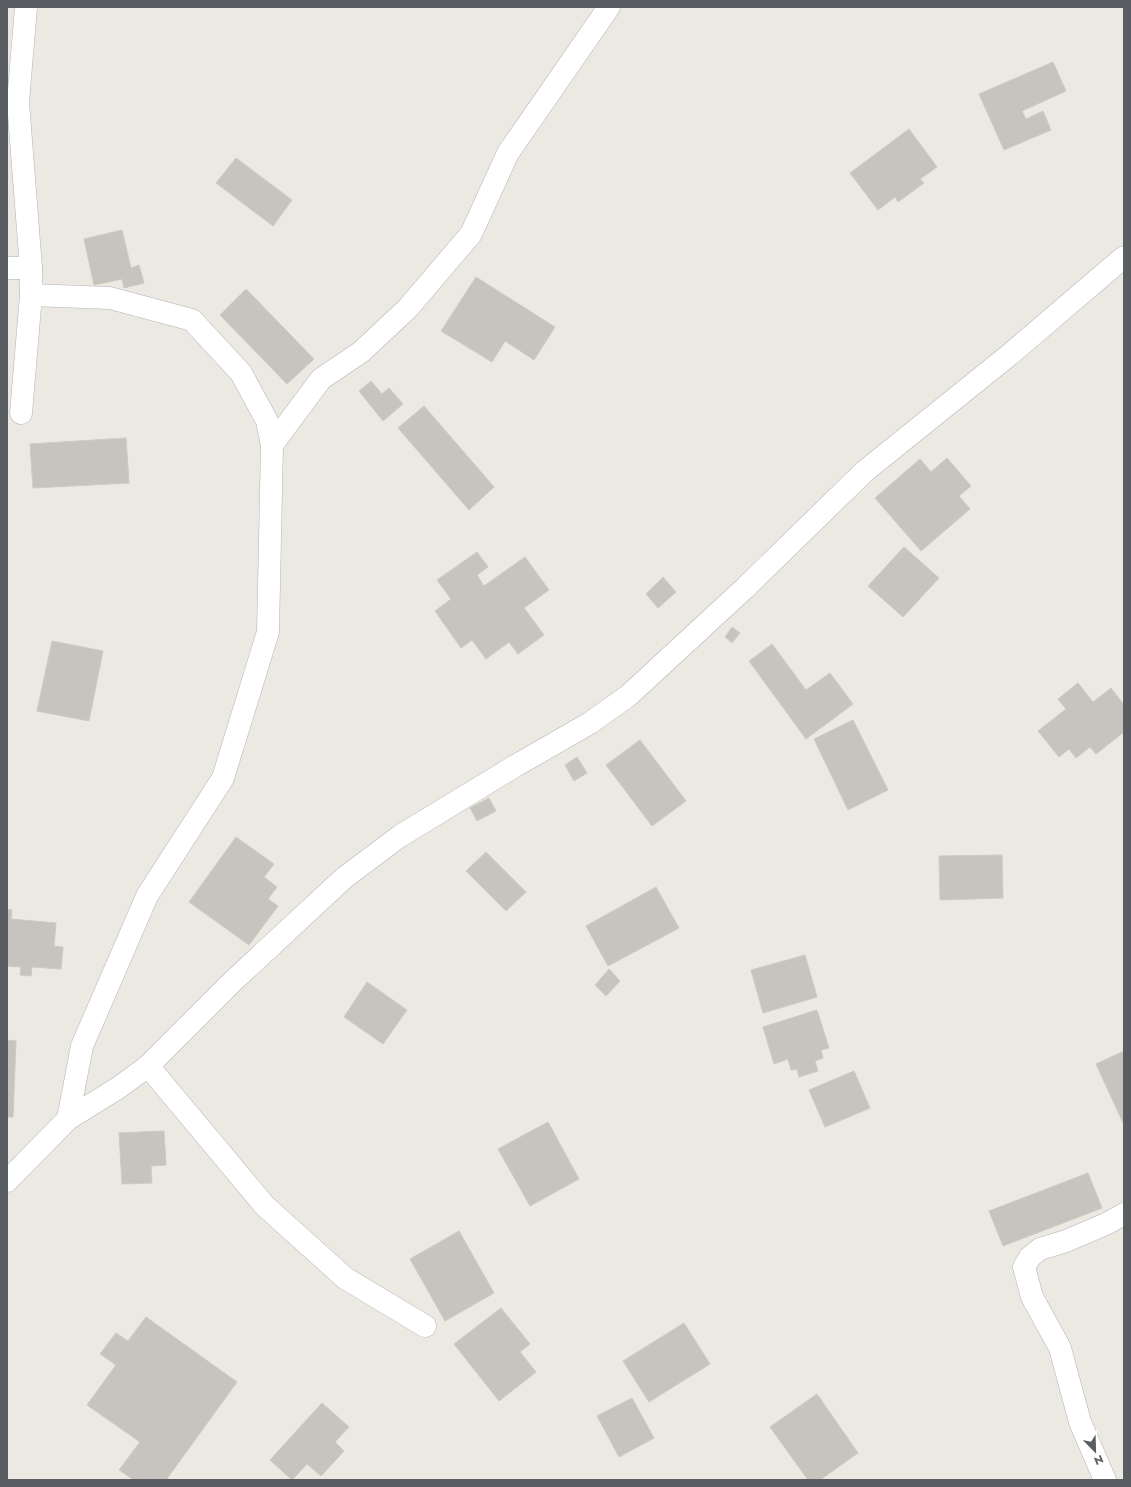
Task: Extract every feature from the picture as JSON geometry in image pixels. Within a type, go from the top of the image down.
[{"type":"street","points":[[21,413],[31,295],[31,268],[18,102],[26,7]]},
{"type":"street","points":[[272,445],[321,379],[361,352],[408,308],[471,234],[508,153],[609,7]]},
{"type":"street","points":[[7,1181],[68,1119],[118,1088],[148,1066],[231,983],[344,878],[400,836],[515,766],[590,723],[628,696],[745,588],[865,471],[1008,356],[1124,258]]},
{"type":"street","points":[[7,268],[31,268]]},
{"type":"street","points":[[31,295],[110,298],[192,320],[241,373],[267,421],[272,445],[268,632],[266,640],[223,778],[147,896],[82,1046],[68,1119]]},
{"type":"street","points":[[148,1066],[265,1206],[345,1278],[425,1326]]},
{"type":"street","points":[[1105,1480],[1080,1422],[1060,1348],[1032,1297],[1024,1267],[1030,1257],[1040,1249],[1106,1224],[1124,1214]]},
{"type":"building","points":[[1053,62],[1066,91],[1022,111],[1026,119],[1043,111],[1051,130],[1004,150],[979,94]]},
{"type":"building","points":[[909,129],[937,167],[920,179],[924,183],[898,202],[895,197],[878,210],[850,173]]},
{"type":"building","points":[[236,158],[292,200],[273,226],[216,183]]},
{"type":"building","points":[[122,230],[131,268],[139,265],[144,283],[124,288],[122,279],[94,285],[84,239]]},
{"type":"building","points":[[476,277],[555,327],[534,360],[505,341],[492,362],[441,331]]},
{"type":"building","points":[[246,289],[314,359],[287,384],[220,315]]},
{"type":"building","points":[[371,381],[382,394],[389,388],[403,404],[383,421],[359,391]]},
{"type":"building","points":[[424,406],[494,487],[469,510],[398,428]]},
{"type":"building","points":[[126,438],[129,483],[33,488],[30,444]]},
{"type":"building","points":[[947,458],[971,486],[959,496],[970,509],[921,551],[875,498],[920,459],[931,472]]},
{"type":"building","points":[[904,547],[939,578],[903,617],[868,586]]},
{"type":"building","points":[[477,552],[488,567],[477,575],[484,586],[525,557],[549,590],[524,608],[544,635],[518,654],[509,642],[486,659],[472,640],[461,648],[435,611],[451,599],[437,580]]},
{"type":"building","points":[[663,577],[676,592],[658,608],[646,594]]},
{"type":"building","points":[[732,627],[740,633],[732,643],[725,637]]},
{"type":"building","points":[[52,641],[103,651],[89,721],[37,711]]},
{"type":"building","points":[[772,644],[806,690],[830,673],[853,704],[806,739],[749,661]]},
{"type":"building","points":[[1078,683],[1093,702],[1111,688],[1124,705],[1124,732],[1096,754],[1090,747],[1076,758],[1069,749],[1059,757],[1038,731],[1066,709],[1058,699]]},
{"type":"building","points":[[853,720],[888,790],[848,810],[814,739]]},
{"type":"building","points":[[640,740],[686,801],[652,826],[606,765]]},
{"type":"building","points":[[577,757],[587,773],[574,781],[565,765]]},
{"type":"building","points":[[489,798],[496,811],[477,821],[470,808]]},
{"type":"building","points":[[236,837],[274,864],[264,877],[277,887],[268,899],[278,906],[249,945],[189,902]]},
{"type":"building","points":[[486,852],[526,892],[506,911],[466,871]]},
{"type":"building","points":[[1002,855],[1003,898],[940,900],[939,856]]},
{"type":"building","points":[[656,887],[679,928],[608,966],[586,926]]},
{"type":"building","points":[[7,909],[12,910],[11,919],[56,923],[54,946],[63,947],[61,969],[32,967],[31,976],[20,975],[21,967],[7,966]]},
{"type":"building","points":[[805,955],[817,997],[763,1013],[751,970]]},
{"type":"building","points":[[609,969],[620,981],[606,996],[595,985]]},
{"type":"building","points":[[367,982],[407,1010],[383,1044],[344,1017]]},
{"type":"building","points":[[817,1010],[829,1048],[821,1050],[823,1058],[815,1061],[818,1071],[799,1077],[797,1069],[791,1070],[788,1059],[774,1064],[763,1027]]},
{"type":"building","points":[[7,1040],[16,1041],[13,1117],[7,1117]]},
{"type":"building","points":[[1124,1051],[1124,1125],[1096,1064]]},
{"type":"building","points":[[854,1071],[870,1108],[825,1127],[809,1090]]},
{"type":"building","points":[[548,1122],[579,1179],[530,1206],[498,1149]]},
{"type":"building","points":[[164,1131],[166,1165],[151,1166],[152,1183],[122,1184],[119,1133]]},
{"type":"building","points":[[1088,1173],[1102,1208],[1003,1246],[989,1211]]},
{"type":"building","points":[[459,1231],[494,1293],[445,1321],[410,1259]]},
{"type":"building","points":[[501,1308],[530,1344],[520,1352],[536,1372],[499,1401],[454,1344]]},
{"type":"building","points":[[146,1317],[237,1382],[166,1480],[134,1480],[119,1470],[140,1442],[87,1405],[116,1365],[100,1354],[116,1333],[128,1341]]},
{"type":"building","points":[[684,1323],[710,1364],[649,1402],[623,1361]]},
{"type":"building","points":[[817,1394],[858,1453],[820,1480],[808,1480],[770,1427]]},
{"type":"building","points":[[632,1398],[654,1438],[619,1457],[597,1416]]},
{"type":"building","points":[[322,1403],[349,1427],[335,1442],[344,1451],[321,1476],[307,1464],[292,1480],[270,1460]]}]
